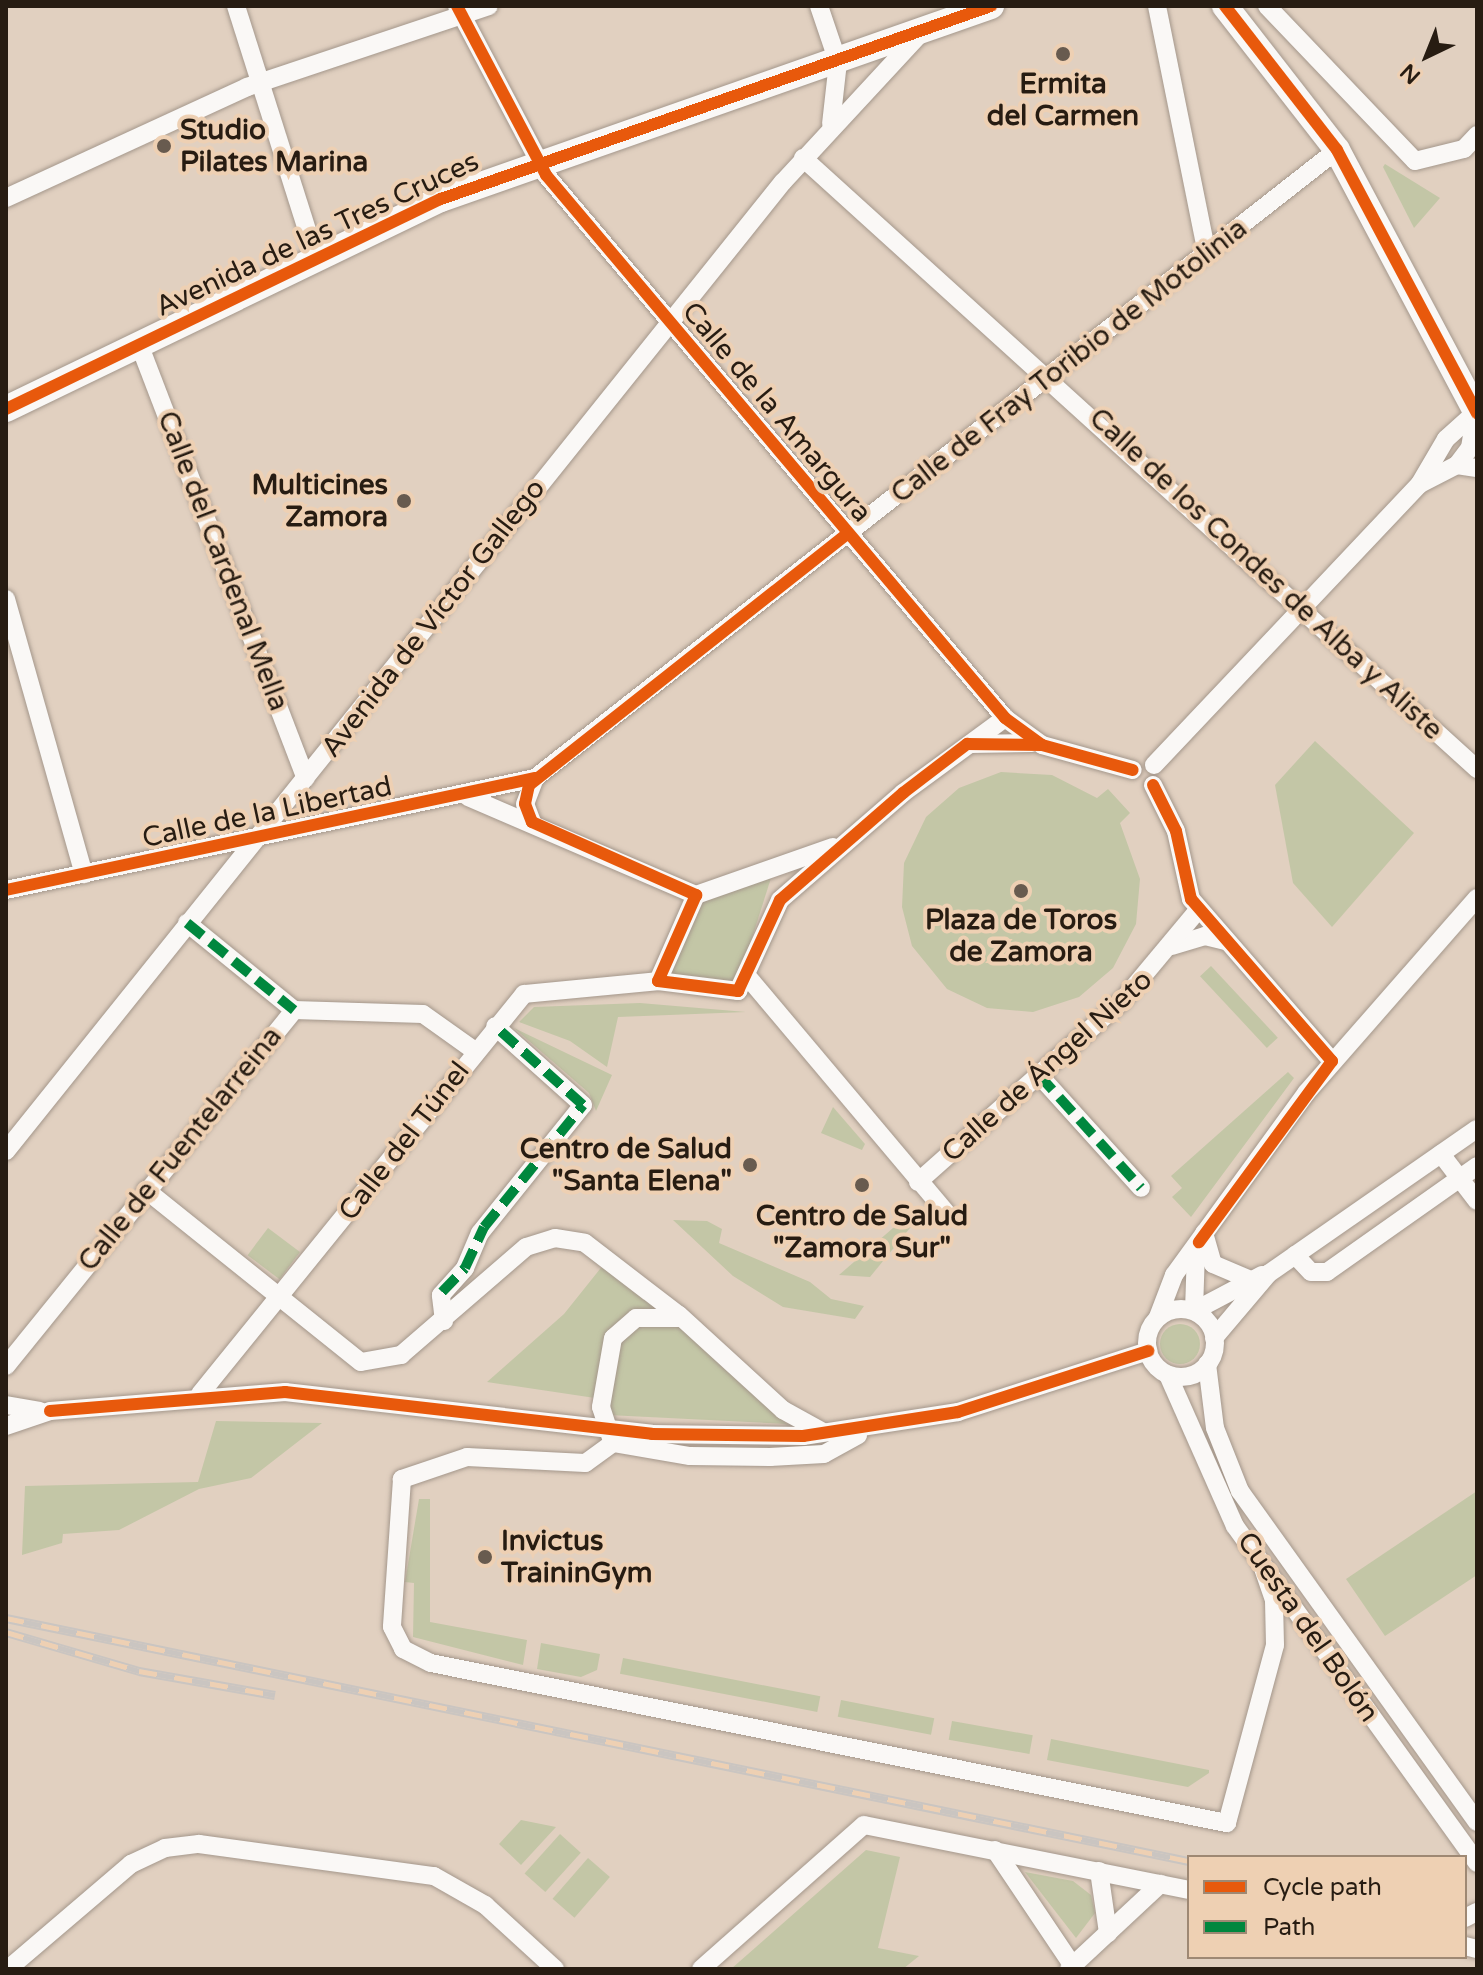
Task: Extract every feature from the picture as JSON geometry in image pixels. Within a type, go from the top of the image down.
[{"type":"street","points":[[236,6],[316,258]]},
{"type":"street","points":[[6,198],[261,82],[460,10],[489,6]]},
{"type":"street","points":[[819,6],[838,62],[831,124]]},
{"type":"street","name":"Avenida de Víctor Gallego","points":[[838,62],[918,36],[991,6]]},
{"type":"street","points":[[1157,6],[1207,253]]},
{"type":"street","points":[[1225,6],[1337,150],[1477,411],[1476,433],[1457,465],[1419,485]]},
{"type":"street","points":[[1267,6],[1399,150],[1422,163],[1473,146]]},
{"type":"street","name":"Calle de la Amargura","points":[[460,10],[537,163],[1005,718],[1042,745],[1133,770]]},
{"type":"street","name":"Avenida de Víctor Gallego","points":[[6,1151],[803,158],[831,124],[918,36]]},
{"type":"street","name":"Avenida de las Tres Cruces","points":[[6,409],[316,258],[537,163],[838,62]]},
{"type":"street","points":[[803,74],[833,103]]},
{"type":"street","name":"Calle de Fray Toribio de Motolinia","points":[[535,778],[1337,150]]},
{"type":"street","name":"Calle de los Condes de Alba y Aliste","points":[[803,158],[1050,377],[1477,769]]},
{"type":"street","name":"Calle del Cardenal Mella","points":[[139,344],[306,778]]},
{"type":"street","points":[[1153,785],[1137,785],[1133,770],[1154,765],[1419,485],[1446,439],[1477,411]]},
{"type":"street","points":[[1457,465],[1477,468]]},
{"type":"street","points":[[6,599],[84,874]]},
{"type":"street","points":[[780,900],[842,843],[967,744],[1005,718]]},
{"type":"street","points":[[967,744],[1042,745]]},
{"type":"street","points":[[1154,765],[1153,785],[1176,831],[1182,872],[1198,910],[1332,1061]]},
{"type":"street","points":[[532,822],[525,804],[535,778]]},
{"type":"street","name":"Calle de la Libertad","points":[[6,890],[464,797],[535,778]]},
{"type":"street","points":[[464,797],[532,822],[696,895],[842,843]]},
{"type":"street","points":[[768,869],[782,880],[780,900],[747,976],[946,1212]]},
{"type":"street","name":"Calle de Ángel Nieto","points":[[1172,946],[1182,872]]},
{"type":"street","points":[[658,981],[696,895]]},
{"type":"street","points":[[1148,1351],[1171,1280],[1332,1061],[1477,898]]},
{"type":"street","name":"Calle de Ángel Nieto","points":[[918,1182],[1039,1075],[1172,946],[1198,910]]},
{"type":"street","points":[[187,923],[294,1010]]},
{"type":"street","name":"Calle de Ángel Nieto","points":[[1172,946],[1205,936],[1225,941]]},
{"type":"street","name":"Calle del Túnel","points":[[200,1394],[495,1026],[533,991],[658,981],[731,993],[747,976]]},
{"type":"street","name":"Calle de Fuentelarreina","points":[[6,1366],[294,1010],[423,1014],[475,1051]]},
{"type":"street","points":[[444,1321],[441,1295],[465,1268],[480,1233],[583,1105],[495,1026]]},
{"type":"street","points":[[1039,1075],[1141,1188]]},
{"type":"street","points":[[1148,1351],[1168,1375],[1186,1376],[1207,1364],[1214,1338],[1268,1274],[1477,1129]]},
{"type":"street","points":[[1441,1154],[1477,1201]]},
{"type":"street","points":[[1295,1255],[1311,1272],[1327,1272],[1477,1166]]},
{"type":"street","points":[[146,1190],[278,1300],[365,1363],[398,1357],[444,1321],[518,1252],[566,1238],[596,1250],[683,1319],[792,1418],[832,1434]]},
{"type":"street","points":[[1202,1238],[1213,1264],[1249,1279]]},
{"type":"street","points":[[1202,1238],[1191,1277],[1194,1311],[1214,1338]]},
{"type":"street","points":[[1158,1317],[1194,1311],[1249,1279],[1268,1274]]},
{"type":"street","points":[[683,1319],[643,1316],[618,1332],[603,1370],[608,1436],[585,1463],[467,1457],[402,1479],[392,1627],[399,1645],[418,1659],[1227,1823],[1272,1657],[1276,1614],[1262,1565]]},
{"type":"street","points":[[608,1436],[727,1438],[867,1430],[968,1409],[1148,1351]]},
{"type":"street","name":"Cuesta del Bolón","points":[[1207,1364],[1215,1428],[1240,1491],[1477,1822]]},
{"type":"street","name":"Cuesta del Bolón","points":[[1168,1375],[1219,1496],[1262,1565],[1477,1863]]},
{"type":"street","points":[[6,1426],[50,1411],[200,1394],[305,1392],[429,1405],[608,1436],[690,1456],[824,1454],[867,1430]]},
{"type":"street","points":[[6,1405],[50,1411]]},
{"type":"street","points":[[1272,1657],[1288,1638],[1318,1644]]},
{"type":"street","points":[[701,1969],[864,1825],[1187,1890]]},
{"type":"street","points":[[1456,1834],[1458,1855]]},
{"type":"street","points":[[8,1969],[131,1864],[165,1848],[199,1844],[434,1876],[485,1905],[555,1969]]},
{"type":"street","points":[[995,1850],[1072,1968],[1160,1884]]},
{"type":"street","points":[[1099,1871],[1108,1933]]},
{"type":"green space","points":[[1385,164],[1440,198],[1414,228],[1383,167]]},
{"type":"green space","points":[[1315,741],[1414,833],[1332,927],[1293,883],[1275,785]]},
{"type":"green space","name":"Plaza de Toros de Zamora","points":[[1001,772],[1052,775],[1097,798],[1108,789],[1130,813],[1120,823],[1140,879],[1136,924],[1113,968],[1079,997],[1033,1012],[987,1008],[947,989],[912,946],[902,907],[904,863],[926,817],[959,788]]},
{"type":"green space","points":[[771,878],[738,982],[672,979],[668,967],[704,899]]},
{"type":"green space","points":[[1211,966],[1278,1038],[1267,1048],[1200,976]]},
{"type":"green space","points":[[640,1003],[746,1012],[618,1017],[607,1067],[570,1041],[519,1022],[534,1007]]},
{"type":"green space","points":[[514,1028],[612,1075],[596,1111],[589,1093]]},
{"type":"green space","points":[[1288,1072],[1294,1078],[1191,1217],[1172,1197],[1182,1188],[1171,1176]]},
{"type":"green space","points":[[833,1107],[865,1144],[862,1150],[821,1133]]},
{"type":"green space","points":[[916,1208],[919,1217],[870,1277],[839,1275]]},
{"type":"green space","points":[[673,1220],[707,1221],[722,1229],[719,1243],[810,1282],[831,1299],[864,1306],[855,1319],[783,1307],[733,1276]]},
{"type":"green space","points":[[268,1228],[300,1252],[279,1279],[248,1255]]},
{"type":"green space","points":[[604,1264],[659,1308],[635,1312],[605,1338],[595,1398],[487,1382],[564,1314]]},
{"type":"green space","points":[[1180,1324],[1194,1330],[1200,1344],[1194,1358],[1180,1364],[1166,1358],[1160,1344],[1166,1330]]},
{"type":"green space","points":[[681,1326],[787,1424],[608,1415],[616,1347],[636,1327]]},
{"type":"green space","points":[[216,1421],[322,1423],[251,1478],[199,1489],[119,1530],[63,1534],[62,1543],[22,1555],[25,1486],[198,1482]]},
{"type":"green space","points":[[1477,1491],[1477,1575],[1385,1636],[1346,1579]]},
{"type":"green space","points":[[419,1499],[430,1499],[430,1622],[527,1640],[523,1665],[413,1637],[414,1583],[405,1582]]},
{"type":"green space","points":[[541,1643],[600,1654],[597,1670],[581,1677],[537,1669]]},
{"type":"green space","points":[[623,1658],[820,1696],[817,1712],[620,1674]]},
{"type":"green space","points":[[841,1700],[934,1718],[931,1735],[838,1717]]},
{"type":"green space","points":[[952,1721],[1033,1735],[1029,1754],[949,1740]]},
{"type":"green space","points":[[1051,1739],[1209,1770],[1209,1773],[1188,1787],[1047,1760]]},
{"type":"green space","points":[[521,1820],[556,1827],[521,1865],[499,1844]]},
{"type":"green space","points":[[560,1834],[581,1853],[545,1892],[525,1873]]},
{"type":"green space","points":[[866,1850],[900,1857],[878,1948],[919,1956],[903,1969],[731,1969]]},
{"type":"green space","points":[[588,1858],[610,1877],[574,1918],[553,1899]]},
{"type":"green space","points":[[1025,1872],[1073,1881],[1091,1895],[1095,1913],[1076,1938]]},
{"type":"railway","points":[[6,1618],[1187,1861]]},
{"type":"railway","points":[[6,1632],[139,1671],[275,1695]]},
{"type":"marked path","points":[[187,923],[294,1010]]},
{"type":"marked path","points":[[442,1292],[465,1268],[484,1227],[583,1105],[495,1026]]},
{"type":"marked path","points":[[1039,1075],[1141,1188]]},
{"type":"cycle path","points":[[457,6],[546,175],[1005,718],[1042,745],[1133,770]]},
{"type":"cycle path","points":[[6,409],[441,199],[991,6]]},
{"type":"cycle path","points":[[1225,6],[1337,150],[1477,413]]},
{"type":"cycle path","points":[[847,534],[529,785],[525,804],[532,822],[696,895],[658,981],[738,991],[780,900],[903,793],[967,744],[1042,745]]},
{"type":"cycle path","points":[[6,890],[535,778]]},
{"type":"cycle path","points":[[1153,785],[1176,831],[1191,899],[1332,1061],[1199,1242]]},
{"type":"cycle path","points":[[50,1411],[285,1392],[652,1434],[803,1436],[958,1412],[1148,1351]]},
{"type":"place","name":"Ermita del Carmen","points":[[1063,54]]},
{"type":"place","name":"Studio Pilates Marina","points":[[164,146]]},
{"type":"place","name":"Multicines Zamora","points":[[404,501]]},
{"type":"place","name":"Plaza de Toros de Zamora","points":[[1021,891]]},
{"type":"place","name":"Centro de Salud \"Santa Elena\"","points":[[750,1165]]},
{"type":"place","name":"Centro de Salud \"Zamora Sur\"","points":[[862,1185]]},
{"type":"place","name":"Invictus TraininGym","points":[[485,1557]]}]
